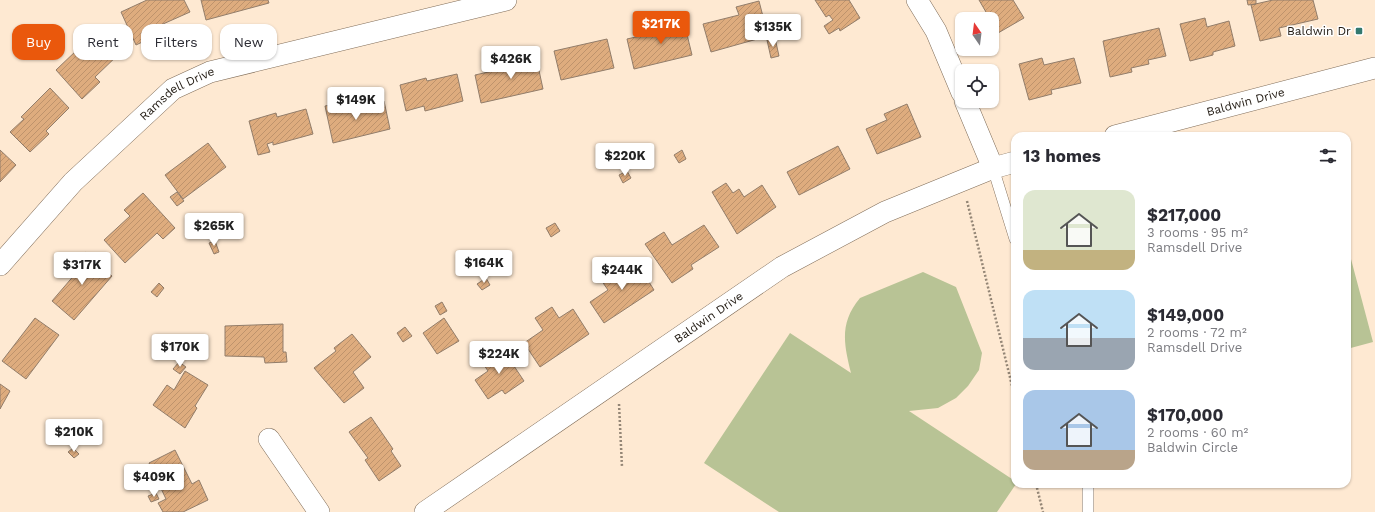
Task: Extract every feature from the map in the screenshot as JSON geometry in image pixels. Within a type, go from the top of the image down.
[{"type":"street","name":"Ramsdell Drive","points":[[0,266],[73,182],[173,89],[210,72],[506,0]]},
{"type":"street","points":[[917,0],[936,31],[955,76]]},
{"type":"street","name":"Baldwin Drive","points":[[1130,132],[1375,68]]},
{"type":"street","points":[[969,108],[993,168]]},
{"type":"street","name":"Baldwin Drive","points":[[425,512],[782,267],[885,212],[993,168],[1011,163]]},
{"type":"street","points":[[269,439],[319,512]]},
{"type":"lane","points":[[993,168],[1011,226]]},
{"type":"lane","points":[[1088,488],[1088,512]]},
{"type":"path","points":[[966,199],[1011,382]]},
{"type":"path","points":[[619,404],[622,466]]},
{"type":"path","points":[[1037,488],[1043,512]]},
{"type":"green space","points":[[1351,259],[1373,342],[1351,348]]},
{"type":"green space","points":[[923,272],[956,287],[982,353],[979,370],[968,386],[956,398],[938,408],[909,411],[1011,478],[1011,488],[1013,488],[997,512],[779,512],[704,463],[790,333],[851,373],[845,344],[846,325],[853,307],[860,298]]},
{"type":"building","points":[[147,0],[184,0],[190,12],[163,24],[141,24],[141,43],[136,45],[133,38],[133,24],[126,24],[121,12]]},
{"type":"building","points":[[201,0],[268,0],[269,3],[206,20]]},
{"type":"building","points":[[815,0],[849,0],[860,18],[840,31],[839,28],[829,34],[824,26],[833,20],[829,15],[826,17]]},
{"type":"building","points":[[979,0],[1013,0],[1024,18],[999,32],[999,12],[986,12]]},
{"type":"building","points":[[1247,0],[1256,0],[1256,4],[1248,5]]},
{"type":"building","points":[[1273,0],[1313,0],[1318,19],[1279,28],[1281,36],[1260,41],[1251,5]]},
{"type":"building","points":[[759,1],[768,36],[711,52],[703,24],[739,15],[736,7]]},
{"type":"building","points":[[683,18],[692,55],[634,69],[627,39],[662,31],[660,24]]},
{"type":"building","points":[[1205,18],[1207,27],[1229,21],[1235,46],[1213,52],[1213,55],[1190,61],[1180,24]]},
{"type":"building","points":[[1159,28],[1166,56],[1148,60],[1149,64],[1131,68],[1132,72],[1110,77],[1103,41]]},
{"type":"building","points":[[775,38],[779,56],[771,58],[767,40]]},
{"type":"building","points":[[607,39],[614,68],[561,80],[554,51]]},
{"type":"building","points":[[535,52],[543,89],[481,103],[475,75],[515,66],[513,57]]},
{"type":"building","points":[[73,54],[73,60],[113,60],[95,77],[100,82],[82,99],[56,70]]},
{"type":"building","points":[[1042,58],[1044,65],[1074,58],[1081,83],[1051,90],[1052,94],[1029,100],[1019,64]]},
{"type":"building","points":[[457,74],[463,101],[425,111],[424,106],[406,111],[400,85],[426,78],[427,81]]},
{"type":"building","points":[[50,88],[69,108],[46,131],[49,134],[30,152],[10,132],[24,119],[21,117]]},
{"type":"building","points":[[384,101],[390,129],[333,143],[325,106],[346,102],[348,110]]},
{"type":"building","points":[[907,104],[921,137],[877,154],[866,129],[887,120],[884,114]]},
{"type":"building","points":[[306,109],[313,134],[273,145],[273,142],[267,144],[270,152],[258,155],[249,121],[276,113],[277,117]]},
{"type":"building","points":[[208,143],[226,167],[183,199],[165,175]]},
{"type":"building","points":[[838,146],[850,169],[799,195],[787,172]]},
{"type":"building","points":[[0,150],[16,165],[0,182]]},
{"type":"building","points":[[682,150],[686,159],[679,163],[674,155]]},
{"type":"building","points":[[627,171],[631,178],[623,183],[619,175]]},
{"type":"building","points":[[726,183],[733,193],[739,189],[744,197],[762,185],[776,207],[737,234],[712,192]]},
{"type":"building","points":[[177,192],[184,201],[177,206],[170,197]]},
{"type":"building","points":[[143,193],[175,228],[163,239],[157,233],[125,263],[104,240],[130,216],[124,210]]},
{"type":"building","points":[[555,223],[560,231],[551,237],[546,228]]},
{"type":"building","points":[[704,225],[719,247],[691,265],[693,269],[672,283],[645,244],[664,232],[672,245]]},
{"type":"building","points":[[215,241],[219,252],[214,254],[209,243]]},
{"type":"building","points":[[85,252],[112,276],[74,320],[52,301],[76,273],[70,268]]},
{"type":"building","points":[[634,258],[654,290],[604,323],[590,302],[608,290],[601,280]]},
{"type":"building","points":[[486,278],[490,285],[482,290],[477,284]]},
{"type":"building","points":[[159,283],[164,288],[157,297],[151,292]]},
{"type":"building","points":[[442,302],[447,311],[440,315],[435,306]]},
{"type":"building","points":[[552,307],[559,318],[573,309],[589,334],[540,367],[524,343],[543,330],[535,318]]},
{"type":"building","points":[[35,318],[59,335],[26,379],[2,361]]},
{"type":"building","points":[[444,318],[459,341],[437,354],[423,333]]},
{"type":"building","points":[[283,324],[283,352],[286,352],[287,362],[265,363],[264,357],[225,356],[225,326]]},
{"type":"building","points":[[405,327],[412,336],[403,342],[397,333]]},
{"type":"building","points":[[352,334],[371,357],[353,372],[364,388],[344,403],[314,368],[336,351],[334,348]]},
{"type":"building","points":[[499,348],[502,352],[504,351],[524,381],[505,394],[502,390],[488,399],[475,380],[488,371],[484,365],[489,361],[486,356]]},
{"type":"building","points":[[179,362],[186,367],[180,374],[173,369]]},
{"type":"building","points":[[185,371],[208,385],[195,406],[197,408],[185,428],[153,405],[167,385],[174,390]]},
{"type":"building","points":[[0,384],[10,391],[0,409]]},
{"type":"building","points":[[371,417],[393,449],[391,451],[401,466],[379,481],[365,460],[368,458],[349,432]]},
{"type":"building","points":[[73,448],[79,454],[74,458],[68,452]]},
{"type":"building","points":[[175,450],[192,484],[199,480],[208,500],[183,512],[163,512],[158,503],[166,499],[149,463]]},
{"type":"building","points":[[156,493],[159,499],[151,502],[148,496]]},
{"type":"place","name":"Baldwin Dr","points":[[1359,31]]}]
